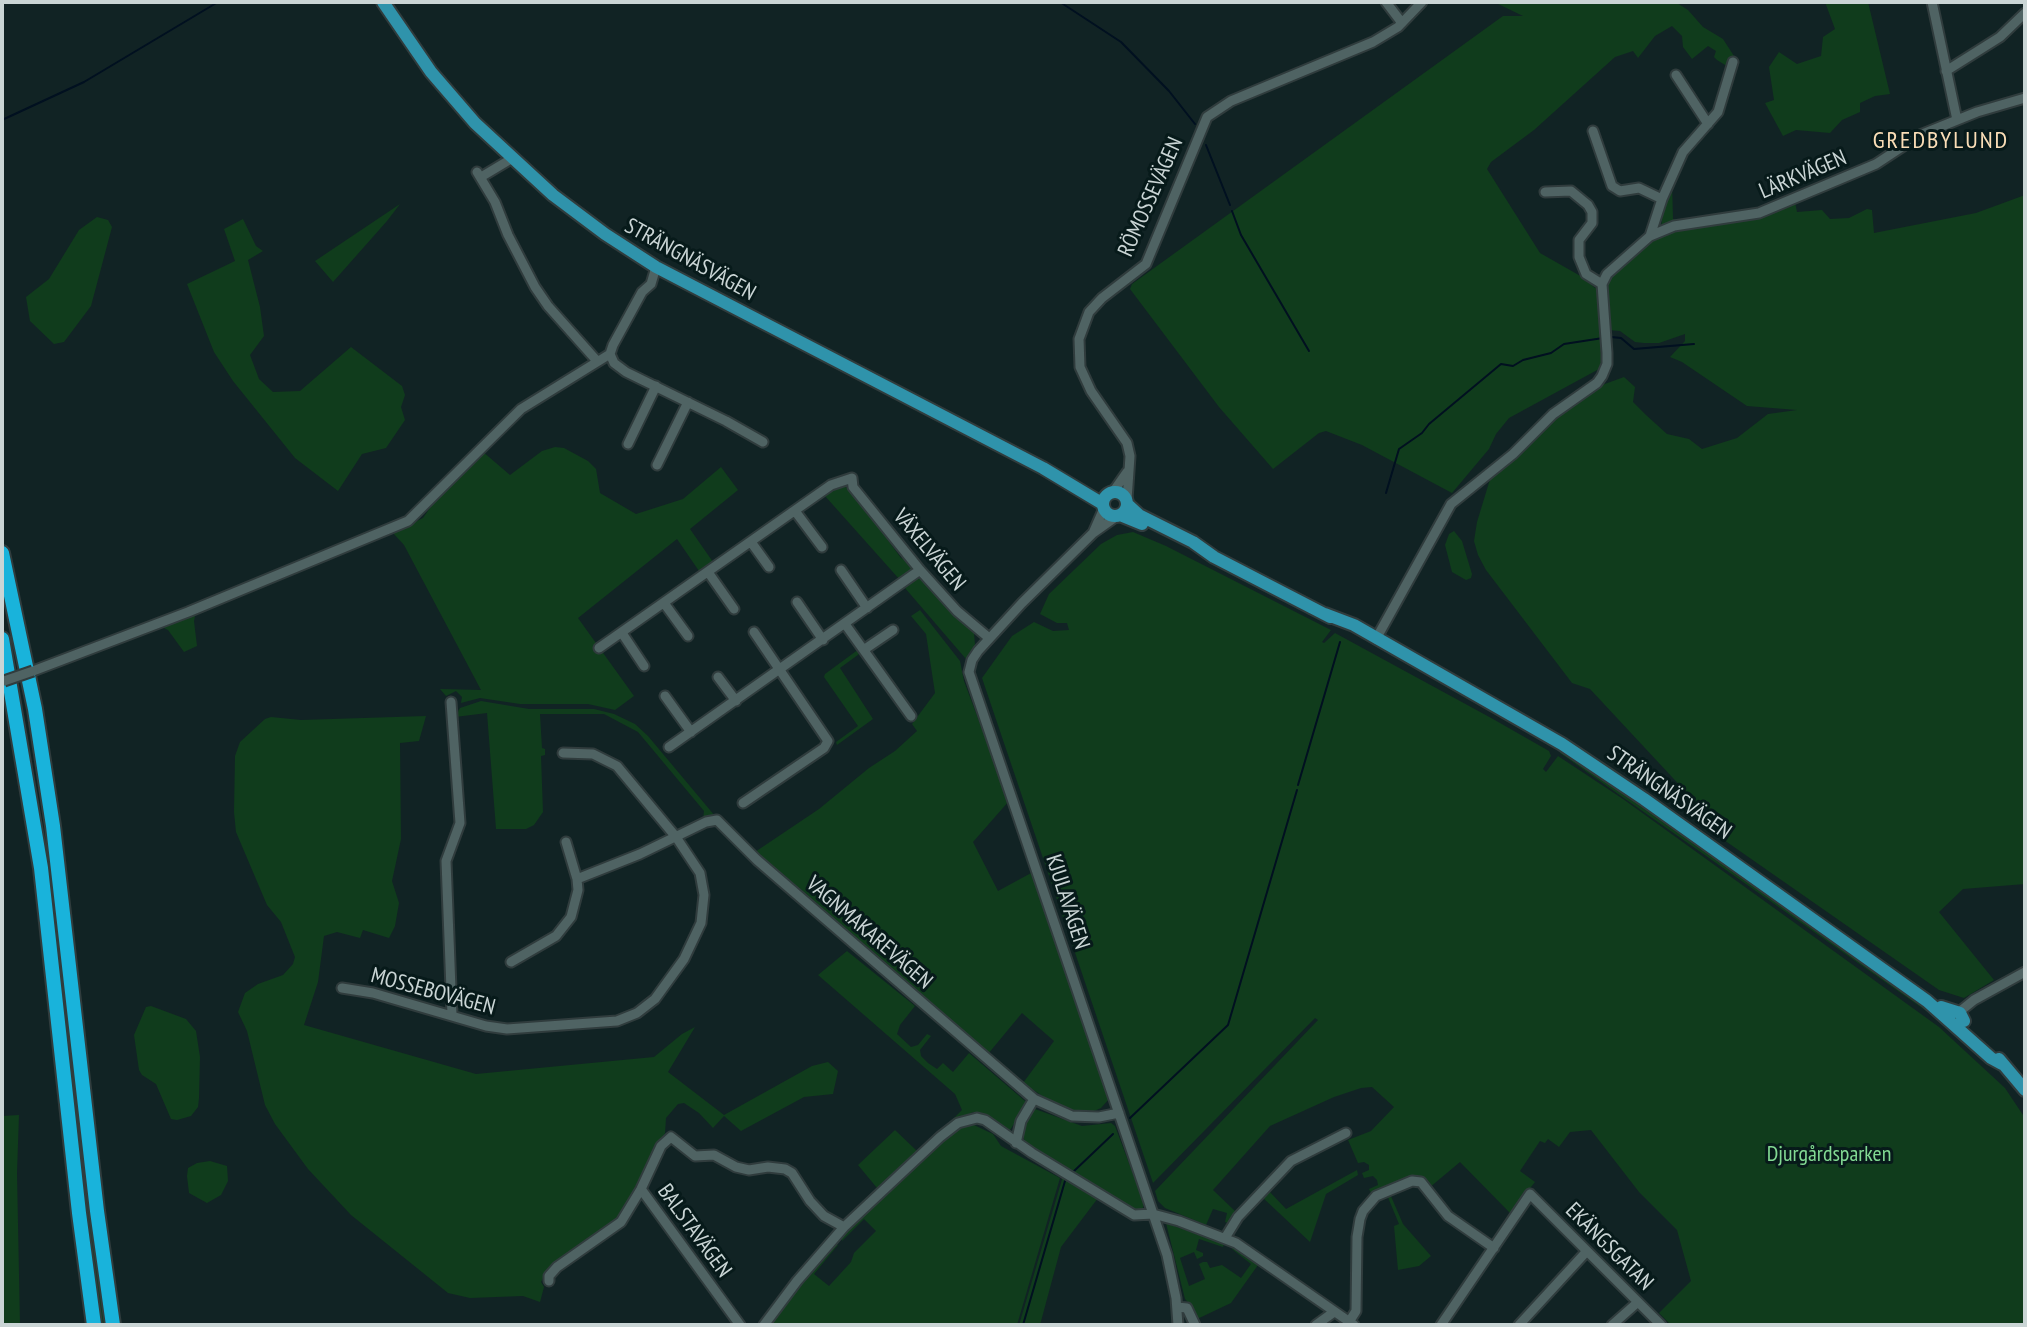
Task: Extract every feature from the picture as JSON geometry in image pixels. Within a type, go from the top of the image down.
[{"type":"highway","points":[[2,553],[35,709],[51,810],[113,1325]]},
{"type":"highway","points":[[2,639],[41,868],[94,1325]]},
{"type":"main road","name":"STRÄNGNÄSVÄGEN","points":[[383,2],[451,97],[511,159],[605,234],[656,267],[1107,499]]},
{"type":"main road","points":[[1120,493],[1123,509],[1107,513],[1107,499],[1120,493]]},
{"type":"main road","name":"STRÄNGNÄSVÄGEN","points":[[1123,509],[1189,549],[1214,557],[1325,614],[1348,621],[1562,744],[1927,1001],[1958,1019],[1991,1058],[2002,1064],[2025,1090]]},
{"type":"street","points":[[1386,2],[1402,23]]},
{"type":"street","name":"RÖMOSSEVÄGEN","points":[[1123,509],[1130,456],[1127,443],[1091,391],[1080,367],[1078,347],[1081,329],[1096,304],[1146,264],[1207,117],[1231,101],[1358,50],[1402,23],[1422,2]]},
{"type":"street","points":[[1932,2],[1957,120]]},
{"type":"street","points":[[1946,71],[2000,37],[2025,13]]},
{"type":"street","points":[[1650,236],[1683,152],[1723,102],[1733,62]]},
{"type":"street","points":[[1676,75],[1708,124]]},
{"type":"street","name":"LÄRKVÄGEN","points":[[1602,284],[1607,274],[1650,236],[1674,226],[1759,213],[1876,164],[1913,139],[1957,120],[2025,98]]},
{"type":"street","points":[[1593,131],[1612,186],[1620,191],[1639,188],[1662,199]]},
{"type":"street","points":[[511,159],[479,174],[529,278],[548,306],[597,361]]},
{"type":"street","points":[[1376,639],[1451,504],[1513,454],[1553,414],[1597,383],[1606,370],[1602,284],[1586,274],[1579,257],[1579,240],[1592,223],[1592,212],[1571,191],[1545,192]]},
{"type":"street","points":[[3,682],[188,612],[408,521],[521,409],[610,354],[642,292],[644,279],[656,267]]},
{"type":"street","points":[[610,354],[620,368],[763,442]]},
{"type":"street","points":[[628,444],[656,386]]},
{"type":"street","points":[[657,465],[688,402]]},
{"type":"street","name":"KJULAVÄGEN","points":[[1093,533],[1107,499],[1128,468]]},
{"type":"street","name":"VÄXELVÄGEN","points":[[795,511],[838,481],[852,478],[853,487],[920,570],[957,611],[989,638]]},
{"type":"street","name":"KJULAVÄGEN","points":[[1123,509],[1093,533],[989,638],[972,660],[970,680],[1153,1214],[1172,1275],[1178,1325]]},
{"type":"street","points":[[599,648],[795,511],[822,547]]},
{"type":"street","points":[[751,542],[769,567]]},
{"type":"street","points":[[841,570],[867,608]]},
{"type":"street","points":[[669,747],[920,570]]},
{"type":"street","points":[[708,572],[734,609]]},
{"type":"street","points":[[797,602],[823,640]]},
{"type":"street","points":[[664,603],[688,636]]},
{"type":"street","points":[[845,624],[911,716]]},
{"type":"street","points":[[865,649],[893,630]]},
{"type":"street","points":[[743,803],[824,748],[828,741],[754,632]]},
{"type":"street","points":[[622,633],[644,666]]},
{"type":"street","points":[[718,677],[736,701]]},
{"type":"street","points":[[665,696],[691,732]]},
{"type":"street","points":[[451,702],[460,823],[446,861],[452,1015]]},
{"type":"street","name":"MOSSEBOVÄGEN","points":[[342,988],[373,993],[486,1026],[507,1029],[617,1021],[646,1007],[664,990],[684,959],[701,923],[704,910],[700,873],[676,837],[617,766],[593,754],[563,753]]},
{"type":"street","name":"VAGNMAKAREVÄGEN","points":[[676,837],[706,822],[721,822],[757,860],[1034,1099],[1072,1116],[1099,1117],[1119,1113]]},
{"type":"street","points":[[577,879],[676,837]]},
{"type":"street","points":[[511,962],[562,931],[575,906],[577,879],[566,842]]},
{"type":"street","points":[[1958,1019],[1980,998],[2025,972]]},
{"type":"street","points":[[1016,1143],[1021,1121],[1034,1099]]},
{"type":"street","points":[[764,1325],[844,1227],[958,1123],[969,1119],[985,1120],[1016,1143],[1128,1211],[1140,1215],[1153,1214],[1225,1238],[1351,1323],[1356,1311],[1360,1219],[1376,1196],[1412,1181],[1421,1182],[1448,1216],[1494,1248],[1441,1325]]},
{"type":"street","points":[[1225,1238],[1238,1217],[1291,1161],[1346,1133]]},
{"type":"street","points":[[641,1189],[661,1146],[667,1138],[674,1137],[695,1156],[714,1155],[749,1170],[768,1167],[785,1169],[792,1173],[816,1209],[844,1227]]},
{"type":"street","name":"BALSTAVÄGEN","points":[[549,1281],[549,1276],[557,1267],[621,1222],[641,1189],[740,1325]]},
{"type":"street","name":"EKÄNGSGATAN","points":[[1494,1248],[1530,1194],[1661,1325]]},
{"type":"street","points":[[1519,1325],[1587,1251]]},
{"type":"street","points":[[1612,1325],[1638,1302]]},
{"type":"street","points":[[1177,1307],[1187,1308],[1195,1325]]},
{"type":"street","points":[[1316,1325],[1334,1312]]},
{"type":"green space","points":[[1494,2],[1677,3],[1703,27],[1723,39],[1734,56],[1730,68],[1714,57],[1716,51],[1708,46],[1692,59],[1683,47],[1682,36],[1672,26],[1655,36],[1638,58],[1633,51],[1615,57],[1534,130],[1491,162],[1487,169],[1540,253],[1584,278],[1595,288],[1606,285],[1611,275],[1660,234],[1665,198],[1672,181],[1673,219],[1688,221],[1795,202],[1797,212],[1822,210],[1830,219],[1849,218],[1867,209],[1872,210],[1874,233],[1976,213],[2025,195],[2025,884],[1963,889],[1939,912],[1994,980],[1964,998],[1939,990],[1724,840],[1699,806],[1590,689],[1572,683],[1486,570],[1474,541],[1491,476],[1559,412],[1602,385],[1624,377],[1635,387],[1633,402],[1646,415],[1667,434],[1689,439],[1702,449],[1737,438],[1768,414],[1797,410],[1747,406],[1670,357],[1685,341],[1685,334],[1659,343],[1644,343],[1635,342],[1620,331],[1608,330],[1601,333],[1602,365],[1599,369],[1509,418],[1489,449],[1452,493],[1362,445],[1326,431],[1319,433],[1273,469],[1219,407],[1130,289],[1132,284],[1503,16],[1523,16]]},
{"type":"green space","points":[[1825,2],[1868,2],[1890,94],[1860,103],[1860,112],[1842,120],[1830,133],[1796,130],[1783,136],[1765,103],[1774,100],[1769,67],[1779,52],[1797,64],[1821,56],[1823,37],[1835,29]]},
{"type":"green space","points":[[400,204],[387,221],[333,282],[315,261]]},
{"type":"green space","points":[[97,217],[108,220],[112,227],[91,306],[64,342],[54,344],[30,321],[26,297],[49,279],[79,230]]},
{"type":"green space","points":[[243,219],[256,246],[263,251],[248,260],[264,336],[250,355],[259,379],[273,392],[300,391],[351,347],[402,386],[405,395],[401,407],[405,420],[386,448],[362,454],[338,491],[295,458],[233,381],[214,352],[187,284],[235,261],[224,229]]},
{"type":"green space","points":[[564,448],[588,461],[596,469],[600,493],[636,514],[683,499],[721,467],[738,490],[690,529],[713,562],[699,571],[677,539],[578,618],[634,696],[615,710],[588,704],[520,704],[480,698],[461,703],[462,697],[456,691],[446,696],[440,689],[481,690],[404,545],[393,533],[423,518],[443,489],[482,451],[510,475],[542,451]]},
{"type":"green space","points":[[840,484],[868,513],[901,558],[908,561],[912,569],[909,574],[900,580],[825,496]]},
{"type":"green space","points":[[1454,531],[1462,541],[1472,574],[1466,580],[1452,572],[1445,545],[1449,534]]},
{"type":"green space","name":"Djurgårdsparken","points":[[1133,532],[1331,630],[1322,642],[1335,633],[1549,751],[1551,756],[1543,769],[1546,772],[1558,756],[1623,799],[1939,1027],[2005,1088],[2025,1118],[2025,1325],[1671,1325],[1659,1313],[1691,1281],[1677,1230],[1639,1192],[1591,1130],[1570,1132],[1559,1147],[1548,1139],[1545,1143],[1540,1141],[1520,1171],[1535,1182],[1510,1213],[1460,1162],[1429,1188],[1413,1177],[1371,1193],[1369,1189],[1378,1185],[1377,1180],[1373,1176],[1364,1178],[1362,1173],[1369,1170],[1369,1165],[1358,1163],[1348,1140],[1371,1131],[1394,1107],[1372,1087],[1334,1097],[1270,1126],[1213,1190],[1235,1211],[1228,1223],[1225,1222],[1227,1213],[1213,1209],[1206,1225],[1165,1208],[1158,1201],[1155,1191],[1318,1020],[1315,1018],[1153,1183],[982,678],[1012,636],[1034,622],[1053,631],[1069,630],[1067,623],[1057,623],[1040,614],[1049,594],[1101,544],[1117,535]]},
{"type":"green space","points":[[917,578],[923,580],[974,633],[975,645],[966,659],[905,588]]},
{"type":"green space","points":[[920,610],[960,661],[964,681],[1009,801],[973,842],[998,891],[1033,872],[1109,1099],[1092,1112],[1069,1110],[1056,1105],[1023,1083],[1054,1041],[1022,1013],[988,1054],[755,852],[819,809],[917,731],[912,724],[935,693],[926,634],[911,616]]},
{"type":"green space","points":[[196,612],[197,646],[184,652],[168,630],[162,627]]},
{"type":"green space","points":[[859,649],[862,652],[840,668],[873,719],[837,745],[836,742],[858,726],[824,677]]},
{"type":"green space","points":[[481,701],[529,709],[594,709],[635,724],[715,816],[703,820],[704,811],[638,732],[604,714],[540,714],[542,748],[545,749],[545,755],[541,756],[543,812],[534,825],[526,829],[496,829],[487,713],[455,717],[460,708]]},
{"type":"green space","points":[[426,716],[419,741],[400,743],[401,839],[392,881],[399,903],[395,926],[389,938],[363,930],[360,938],[337,932],[324,936],[318,982],[304,1025],[476,1074],[654,1057],[695,1027],[668,1072],[724,1115],[812,1066],[828,1062],[838,1071],[833,1094],[804,1097],[741,1131],[724,1116],[713,1128],[699,1113],[684,1103],[678,1104],[666,1118],[665,1133],[636,1192],[620,1216],[609,1228],[548,1269],[541,1282],[544,1287],[540,1302],[523,1296],[470,1298],[448,1293],[351,1215],[308,1169],[275,1124],[265,1105],[247,1031],[238,1012],[245,993],[258,984],[283,975],[295,957],[281,922],[267,905],[236,832],[235,756],[240,742],[271,717],[301,720]]},
{"type":"green space","points":[[1563,750],[1916,999],[1966,1039],[1560,753]]},
{"type":"green space","points":[[847,951],[915,1006],[897,1034],[911,1047],[918,1045],[927,1034],[931,1036],[920,1050],[928,1063],[937,1069],[943,1063],[953,1072],[969,1053],[1025,1101],[1027,1104],[1010,1130],[973,1112],[948,1124],[962,1110],[955,1094],[818,975]]},
{"type":"green space","points":[[56,959],[68,983],[108,1325],[100,1325],[92,1278]]},
{"type":"green space","points":[[146,1007],[186,1019],[196,1031],[200,1057],[199,1098],[198,1107],[191,1116],[171,1119],[156,1084],[139,1070],[134,1035]]},
{"type":"green space","points":[[1035,1109],[1082,1126],[1111,1123],[1115,1126],[1144,1203],[1143,1208],[1138,1211],[1129,1208],[1030,1148],[1024,1139],[1023,1127]]},
{"type":"green space","points":[[19,1115],[20,1325],[2,1325],[2,1116]]},
{"type":"green space","points":[[974,1125],[993,1134],[1001,1146],[1060,1178],[1017,1325],[768,1325],[834,1243],[838,1245],[814,1274],[829,1286],[851,1262],[854,1253],[876,1231],[864,1219],[842,1241],[842,1234],[960,1126]]},
{"type":"green space","points":[[895,1130],[917,1151],[877,1188],[858,1165]]},
{"type":"green space","points":[[210,1161],[227,1166],[228,1181],[221,1195],[207,1203],[189,1193],[187,1176],[188,1168]]},
{"type":"green space","points":[[1357,1170],[1358,1175],[1326,1194],[1310,1242],[1262,1197],[1268,1190],[1286,1209]]},
{"type":"green space","points":[[1063,1176],[1098,1198],[1061,1247],[1040,1325],[1019,1325]]},
{"type":"green space","points":[[1390,1194],[1403,1224],[1431,1256],[1419,1266],[1398,1270],[1394,1226],[1399,1224],[1387,1195]]},
{"type":"green space","points":[[1166,1223],[1224,1244],[1223,1247],[1199,1239],[1196,1250],[1203,1256],[1197,1259],[1194,1252],[1180,1258],[1189,1286],[1205,1279],[1199,1264],[1203,1262],[1207,1262],[1210,1268],[1222,1265],[1241,1278],[1251,1264],[1233,1247],[1258,1265],[1231,1303],[1195,1320],[1195,1310],[1185,1299]]},
{"type":"waterway","points":[[2,120],[84,82],[218,2]]},
{"type":"waterway","points":[[1060,2],[1121,42],[1169,91],[1195,124]]},
{"type":"waterway","points":[[1206,145],[1230,205]]},
{"type":"waterway","points":[[1232,211],[1241,235],[1309,351]]},
{"type":"waterway","points":[[1611,337],[1621,338],[1634,349],[1694,344]]},
{"type":"waterway","points":[[1386,493],[1399,449],[1422,433],[1501,364],[1513,366],[1523,360],[1551,353],[1564,344],[1603,338]]},
{"type":"waterway","points":[[1298,785],[1340,642]]},
{"type":"waterway","points":[[1130,1118],[1228,1025],[1297,790]]},
{"type":"waterway","points":[[1073,1172],[1113,1134]]},
{"type":"waterway","points":[[1023,1325],[1065,1181]]},
{"type":"district","name":"GREDBYLUND","points":[[1941,141]]}]
